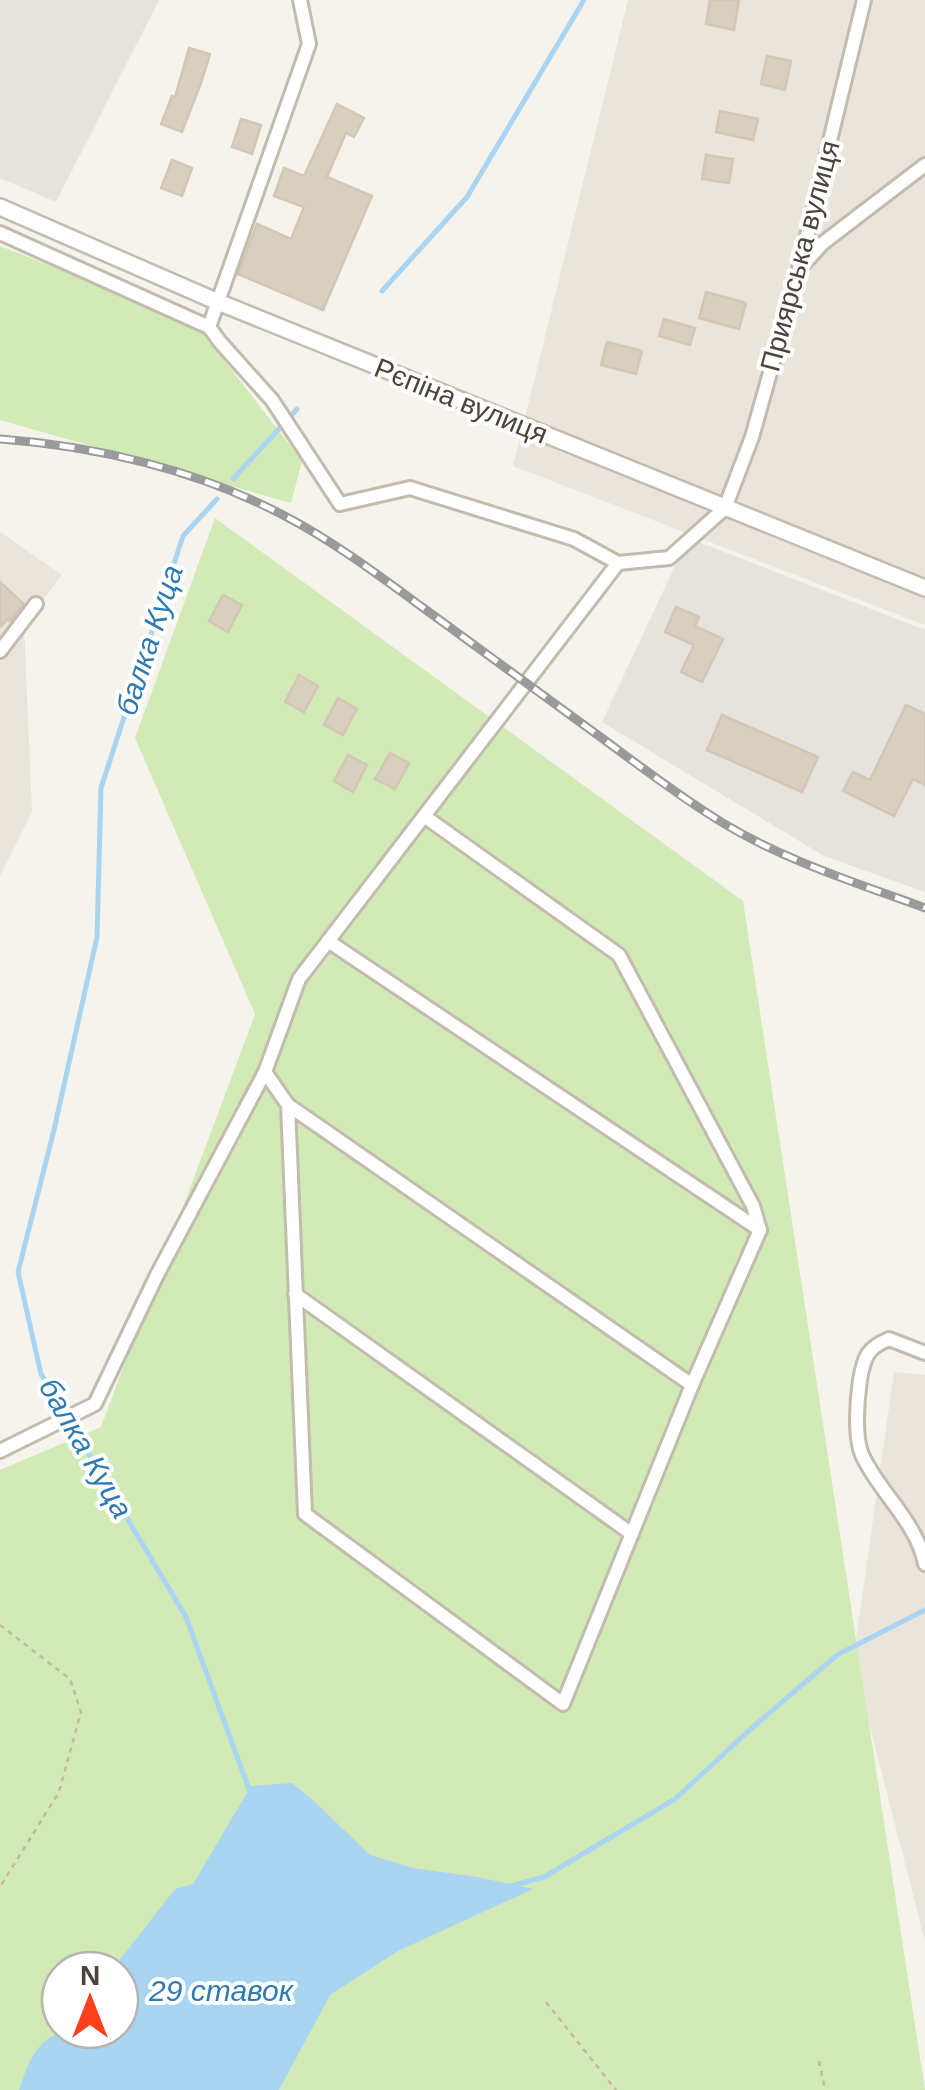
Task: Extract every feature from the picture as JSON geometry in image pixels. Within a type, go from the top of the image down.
[{"type":"street","points":[[210,327],[309,44],[300,0]]},
{"type":"street","name":"Приярська вулиця","points":[[724,508],[752,437],[815,210],[864,0]]},
{"type":"street","points":[[798,269],[823,243],[925,165]]},
{"type":"street","name":"Рєпіна вулиця","points":[[0,207],[218,302],[925,588]]},
{"type":"street","points":[[0,234],[210,327],[272,400],[340,504],[410,488],[574,539],[618,563],[669,558],[724,508]]},
{"type":"street","points":[[0,1451],[96,1404],[158,1275],[265,1072],[299,979],[618,563]]},
{"type":"street","points":[[0,651],[36,604]]},
{"type":"street","points":[[288,1104],[304,1514],[564,1704],[692,1386],[760,1230],[753,1206],[618,955],[424,816]]},
{"type":"street","points":[[328,941],[760,1230]]},
{"type":"street","points":[[265,1072],[288,1104],[692,1386]]},
{"type":"street","points":[[296,1294],[632,1534]]},
{"type":"street","points":[[925,1353],[889,1339],[872,1346],[862,1364],[856,1403],[861,1454],[922,1546],[925,1564]]},
{"type":"path","points":[[0,1625],[70,1679],[81,1712],[59,1792],[0,1887]]},
{"type":"path","points":[[546,2002],[616,2090]]},
{"type":"path","points":[[819,2062],[825,2090]]},
{"type":"shaded area","points":[[0,0],[159,0],[56,202],[0,178]]},
{"type":"shaded area","points":[[628,0],[925,0],[925,625],[513,466]]},
{"type":"shaded area","points":[[0,532],[62,575],[24,625],[32,812],[0,876]]},
{"type":"shaded area","points":[[688,538],[925,630],[925,892],[824,856],[602,722]]},
{"type":"shaded area","points":[[894,1372],[925,1375],[925,1941],[853,1661]]},
{"type":"green space","points":[[0,246],[195,322],[302,461],[291,503],[0,420]]},
{"type":"green space","points":[[215,518],[743,901],[925,2090],[0,2090],[0,1470],[101,1427],[255,1014],[135,738]]},
{"type":"water","name":"29 ставок","points":[[292,1783],[370,1855],[413,1868],[533,1889],[398,1951],[330,1995],[279,2090],[19,2090],[40,2047],[40,2050],[140,2050],[140,1950],[128,1950],[175,1889],[193,1884],[251,1786]]},
{"type":"building","points":[[710,0],[739,0],[734,30],[706,24]]},
{"type":"building","points":[[189,48],[210,54],[182,132],[161,124],[172,96],[175,97]]},
{"type":"building","points":[[767,56],[791,61],[785,90],[761,84]]},
{"type":"building","points":[[337,104],[364,118],[354,137],[346,133],[327,177],[372,196],[323,310],[238,274],[257,224],[291,239],[304,207],[274,196],[284,168],[304,176]]},
{"type":"building","points":[[720,111],[758,119],[753,140],[716,132]]},
{"type":"building","points":[[241,119],[261,125],[252,154],[232,147]]},
{"type":"building","points":[[706,155],[733,159],[729,183],[702,179]]},
{"type":"building","points":[[172,160],[192,168],[182,196],[161,188]]},
{"type":"building","points":[[706,292],[746,303],[739,329],[699,318]]},
{"type":"building","points":[[664,319],[695,328],[690,345],[659,336]]},
{"type":"building","points":[[607,342],[642,351],[636,374],[601,365]]},
{"type":"building","points":[[0,582],[24,604],[0,627]]},
{"type":"building","points":[[223,595],[242,605],[228,632],[209,621]]},
{"type":"building","points":[[676,607],[699,617],[695,626],[723,639],[702,682],[681,672],[694,645],[665,632]]},
{"type":"building","points":[[299,675],[318,686],[304,712],[285,702]]},
{"type":"building","points":[[338,698],[357,709],[343,735],[324,725]]},
{"type":"building","points":[[906,705],[925,714],[925,785],[913,779],[894,816],[843,791],[853,772],[870,780]]},
{"type":"building","points":[[722,715],[818,757],[802,792],[707,750]]},
{"type":"building","points":[[390,753],[409,763],[395,789],[375,779]]},
{"type":"building","points":[[348,755],[367,765],[353,792],[334,781]]},
{"type":"waterway","name":"балка Куца","points":[[382,291],[467,197],[584,0]]},
{"type":"waterway","name":"балка Куца","points":[[233,479],[297,409]]},
{"type":"waterway","name":"балка Куца","points":[[217,499],[183,536],[101,788],[97,937],[18,1272],[41,1374],[186,1617],[250,1792]]},
{"type":"waterway","points":[[511,1886],[544,1877],[675,1799],[837,1655],[925,1610]]},
{"type":"railway","points":[[0,439],[146,463],[216,485],[283,515],[371,570],[723,823],[797,860],[925,908]]}]
